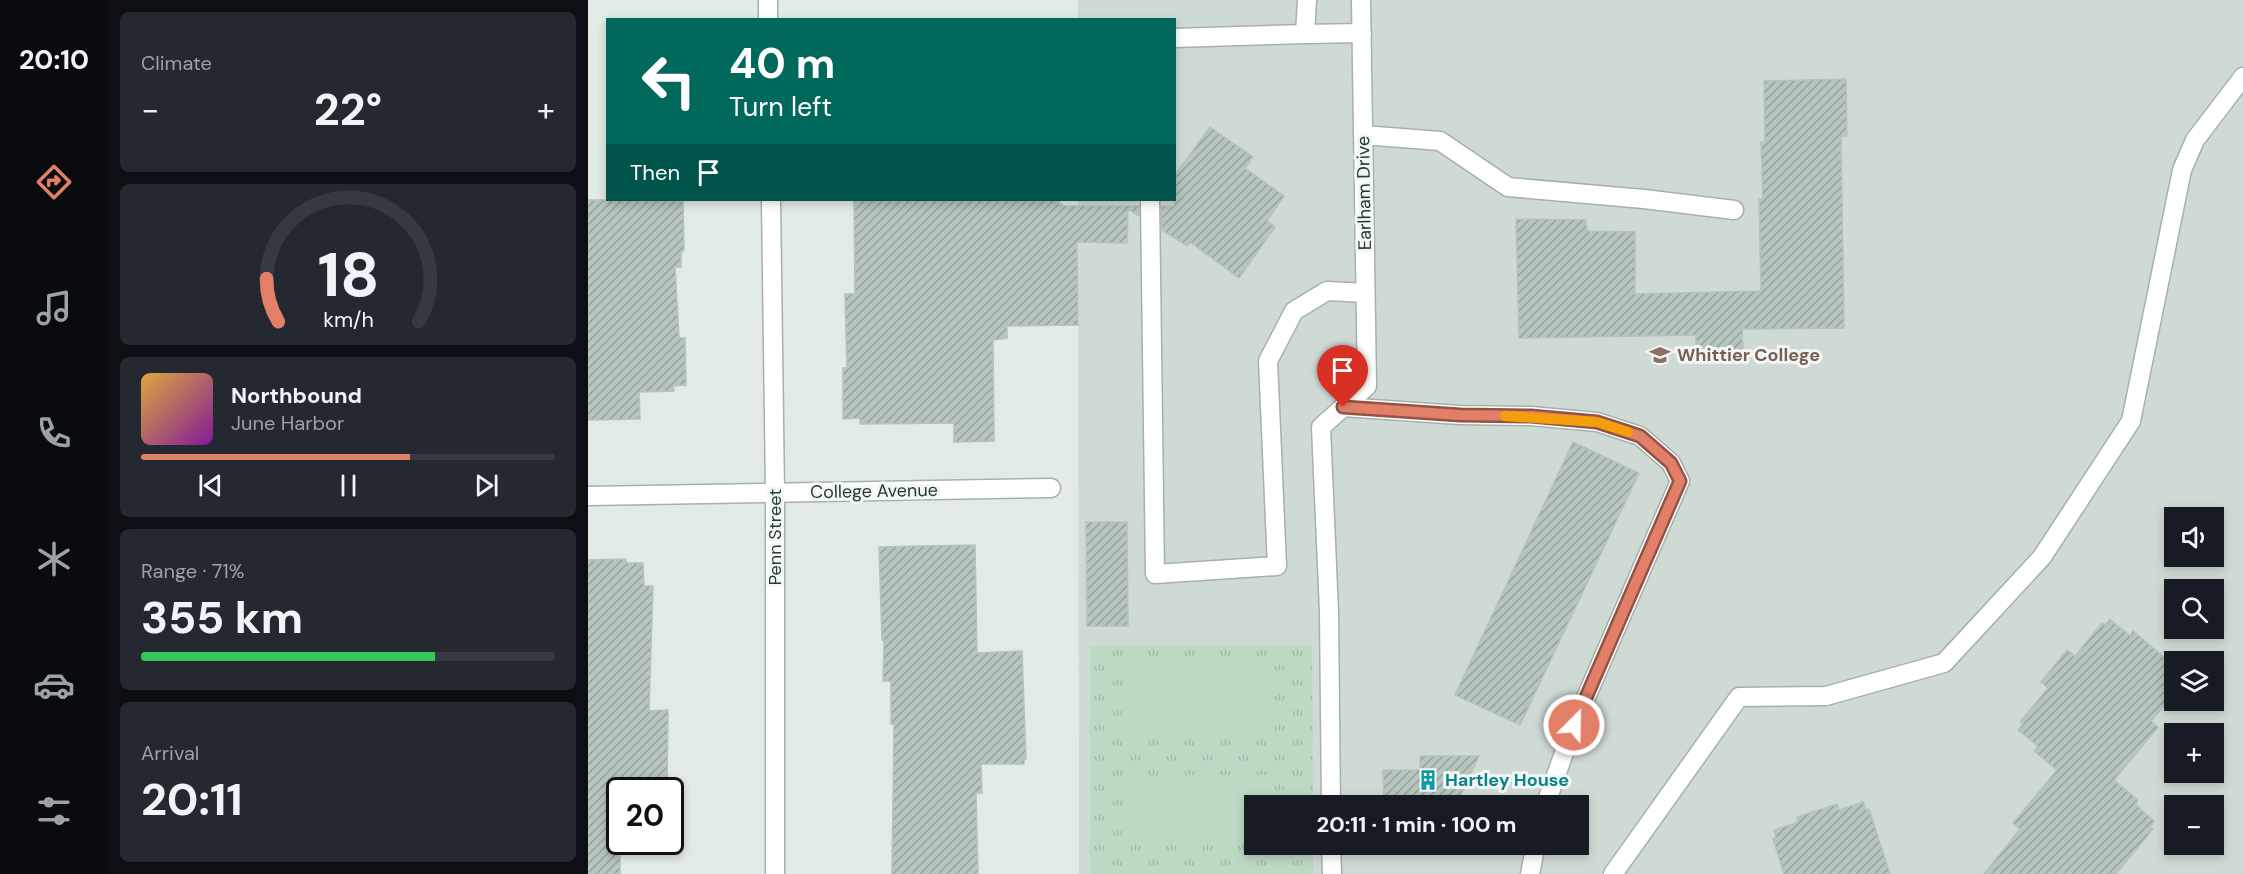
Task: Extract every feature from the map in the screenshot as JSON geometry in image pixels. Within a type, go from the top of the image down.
[{"type":"street","points":[[768,0],[768,18]]},
{"type":"street","points":[[1305,34],[1307,0]]},
{"type":"street","name":"Earlham Drive","points":[[1343,407],[1367,386],[1361,0]]},
{"type":"street","points":[[1176,38],[1362,33]]},
{"type":"street","points":[[1613,874],[1739,697],[1826,696],[1944,663],[2042,557],[2131,421],[2182,170],[2195,140],[2243,77]]},
{"type":"street","points":[[1363,135],[1440,141],[1508,187],[1644,199],[1734,210]]},
{"type":"street","name":"Penn Street","points":[[771,201],[775,493],[776,874]]},
{"type":"street","points":[[1150,201],[1155,574],[1277,566],[1268,361],[1294,311],[1327,291],[1365,293]]},
{"type":"street","points":[[1331,795],[1329,612],[1322,427],[1343,407],[1460,415],[1531,416],[1597,422],[1640,436],[1671,463],[1680,481],[1574,725],[1549,795]]},
{"type":"street","name":"College Avenue","points":[[588,496],[1051,488]]},
{"type":"street","points":[[1331,855],[1332,874]]},
{"type":"street","points":[[1530,874],[1534,855]]},
{"type":"shaded area","name":"Whittier College","points":[[1078,0],[2243,0],[2243,874],[1079,874],[1078,201],[1176,201],[1176,18],[1078,18]]},
{"type":"green space","points":[[1090,646],[1312,646],[1313,795],[1244,795],[1244,855],[1313,855],[1313,874],[1090,874]]},
{"type":"green space","points":[[1272,664],[1272,731],[1128,732],[1128,665]]},
{"type":"green space","points":[[1272,775],[1272,795],[1244,795],[1244,842],[1129,843],[1128,776]]},
{"type":"building","points":[[1846,79],[1847,136],[1841,136],[1844,328],[1742,329],[1743,350],[1696,350],[1696,335],[1519,338],[1516,219],[1586,220],[1587,231],[1635,232],[1635,294],[1761,291],[1759,199],[1763,199],[1761,142],[1765,142],[1764,81]]},
{"type":"building","points":[[1210,127],[1253,157],[1245,168],[1284,196],[1267,221],[1275,227],[1239,278],[1190,242],[1187,246],[1162,230],[1161,206],[1174,206],[1176,173]]},
{"type":"building","points":[[588,200],[683,201],[684,250],[681,253],[681,267],[675,267],[679,338],[685,338],[686,385],[673,386],[674,391],[639,392],[640,419],[588,420]]},
{"type":"building","points":[[854,201],[1059,201],[1062,206],[1139,206],[1139,216],[1128,209],[1127,243],[1077,242],[1078,325],[1007,326],[1007,338],[993,340],[994,441],[954,442],[954,423],[860,424],[860,418],[843,419],[843,368],[847,368],[845,294],[855,294]]},
{"type":"building","points":[[1573,442],[1639,473],[1520,725],[1455,695]]},
{"type":"building","points":[[1086,522],[1127,522],[1128,626],[1087,626]]},
{"type":"building","points":[[975,545],[977,653],[1022,651],[1026,759],[1024,759],[1024,764],[981,764],[982,793],[976,793],[978,874],[892,874],[894,724],[891,724],[891,681],[883,681],[884,640],[882,640],[879,547]]},
{"type":"building","points":[[625,559],[627,563],[643,563],[644,586],[653,586],[649,711],[668,710],[667,777],[606,777],[606,855],[620,855],[620,874],[588,874],[588,560]]},
{"type":"building","points":[[2110,619],[2130,636],[2133,631],[2164,657],[2164,706],[2151,721],[2158,727],[2114,780],[2138,800],[2135,804],[2154,821],[2150,827],[2153,829],[2116,874],[1984,874],[2020,829],[2013,823],[2057,770],[2034,751],[2038,746],[2018,730],[2023,724],[2020,722],[2048,688],[2041,682],[2067,650],[2075,656],[2102,623],[2105,625]]},
{"type":"building","points":[[1420,756],[1479,756],[1461,795],[1384,795],[1383,770],[1420,770]]},
{"type":"building","points":[[1863,802],[1866,810],[1869,809],[1890,874],[1784,874],[1773,839],[1776,838],[1774,830],[1798,822],[1797,817],[1837,804],[1839,810]]},
{"type":"slow traffic","points":[[1505,416],[1597,422],[1628,432]]},
{"type":"place","name":"Whittier College","points":[[1660,355]]},
{"type":"place","name":"Hartley House","points":[[1428,780]]},
{"type":"route","points":[[1343,407],[1460,415],[1531,416],[1597,422],[1640,436],[1671,463],[1680,481],[1574,725]]}]
